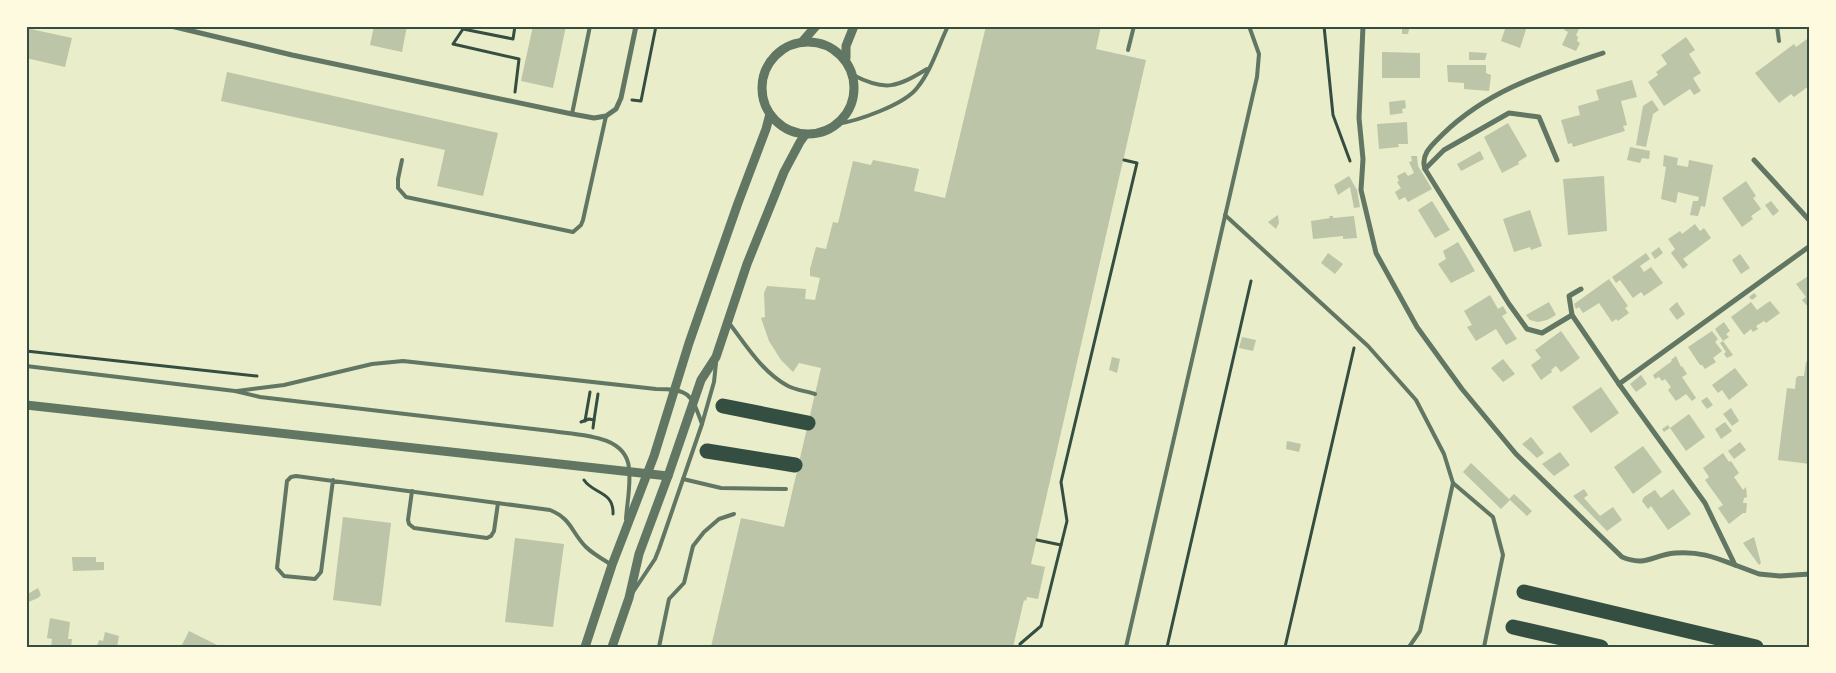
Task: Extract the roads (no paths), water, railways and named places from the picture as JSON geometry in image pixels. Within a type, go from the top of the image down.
[{"type":"highway","points":[[723,406],[808,423]]},
{"type":"highway","points":[[707,451],[795,465]]},
{"type":"highway","points":[[1524,592],[1756,647]]},
{"type":"highway","points":[[1513,627],[1601,647]]},
{"type":"street","points":[[171,26],[194,29],[292,55],[594,118],[606,116],[616,109],[621,98],[636,26]]},
{"type":"street","points":[[802,42],[816,26]]},
{"type":"street","points":[[846,58],[826,45],[815,42],[789,44],[779,51],[771,61],[762,82],[764,103],[770,114],[780,124],[794,132],[806,135],[827,130],[837,124],[848,113],[855,89],[854,75],[846,58],[846,46],[854,26]]},
{"type":"street","points":[[1363,26],[1359,118],[1362,159],[1360,190],[1376,253],[1417,327],[1462,389],[1516,454],[1622,557],[1642,562],[1674,553],[1702,553],[1759,574],[1780,576],[1810,574]]},
{"type":"street","points":[[1572,315],[1542,333],[1527,328],[1509,304],[1423,162],[1428,149],[1449,128],[1480,104],[1525,80],[1603,53]]},
{"type":"street","points":[[1426,169],[1444,150],[1509,113],[1539,117],[1558,160]]},
{"type":"street","points":[[585,647],[612,566],[654,456],[702,304],[770,114]]},
{"type":"street","points":[[612,647],[629,598],[639,554],[701,380],[716,357],[747,264],[784,172],[800,142],[806,135]]},
{"type":"street","points":[[1754,160],[1810,220]]},
{"type":"street","points":[[1619,384],[1810,246]]},
{"type":"street","points":[[1581,289],[1569,296],[1572,315],[1619,384],[1706,503],[1736,565]]},
{"type":"street","points":[[26,405],[668,476]]},
{"type":"lane","points":[[572,114],[590,26]]},
{"type":"lane","points":[[837,124],[855,121],[900,101],[915,90],[929,68],[948,26]]},
{"type":"lane","points":[[1128,50],[1134,26]]},
{"type":"lane","points":[[1126,647],[1257,77],[1259,54],[1249,26]]},
{"type":"lane","points":[[1777,26],[1779,41]]},
{"type":"lane","points":[[854,75],[878,86],[890,86],[910,79],[929,68]]},
{"type":"lane","points":[[402,160],[398,188],[406,197],[573,232],[584,220],[606,116]]},
{"type":"lane","points":[[1225,215],[1368,346],[1416,400],[1444,454],[1453,483],[1420,631],[1409,647]]},
{"type":"lane","points":[[727,320],[765,369],[790,387],[815,394]]},
{"type":"lane","points":[[629,598],[655,559],[702,424],[714,382],[716,357]]},
{"type":"lane","points":[[235,391],[284,385],[372,364],[403,361],[656,389],[674,389],[687,393],[694,401],[702,424]]},
{"type":"lane","points":[[26,366],[235,391],[260,397],[589,436],[612,442],[623,450],[629,466],[625,532]]},
{"type":"lane","points":[[333,480],[321,572],[316,579],[284,576],[277,568],[287,481],[291,476],[333,480],[550,510],[560,514],[567,520],[588,548],[612,566]]},
{"type":"lane","points":[[683,480],[721,488],[786,489]]},
{"type":"lane","points":[[1453,483],[1493,517],[1503,555],[1484,647]]},
{"type":"lane","points":[[412,492],[408,520],[409,524],[414,528],[486,538],[491,536],[494,531],[498,503]]},
{"type":"lane","points":[[659,647],[669,599],[684,583],[693,546],[704,532],[719,519],[734,514]]}]
